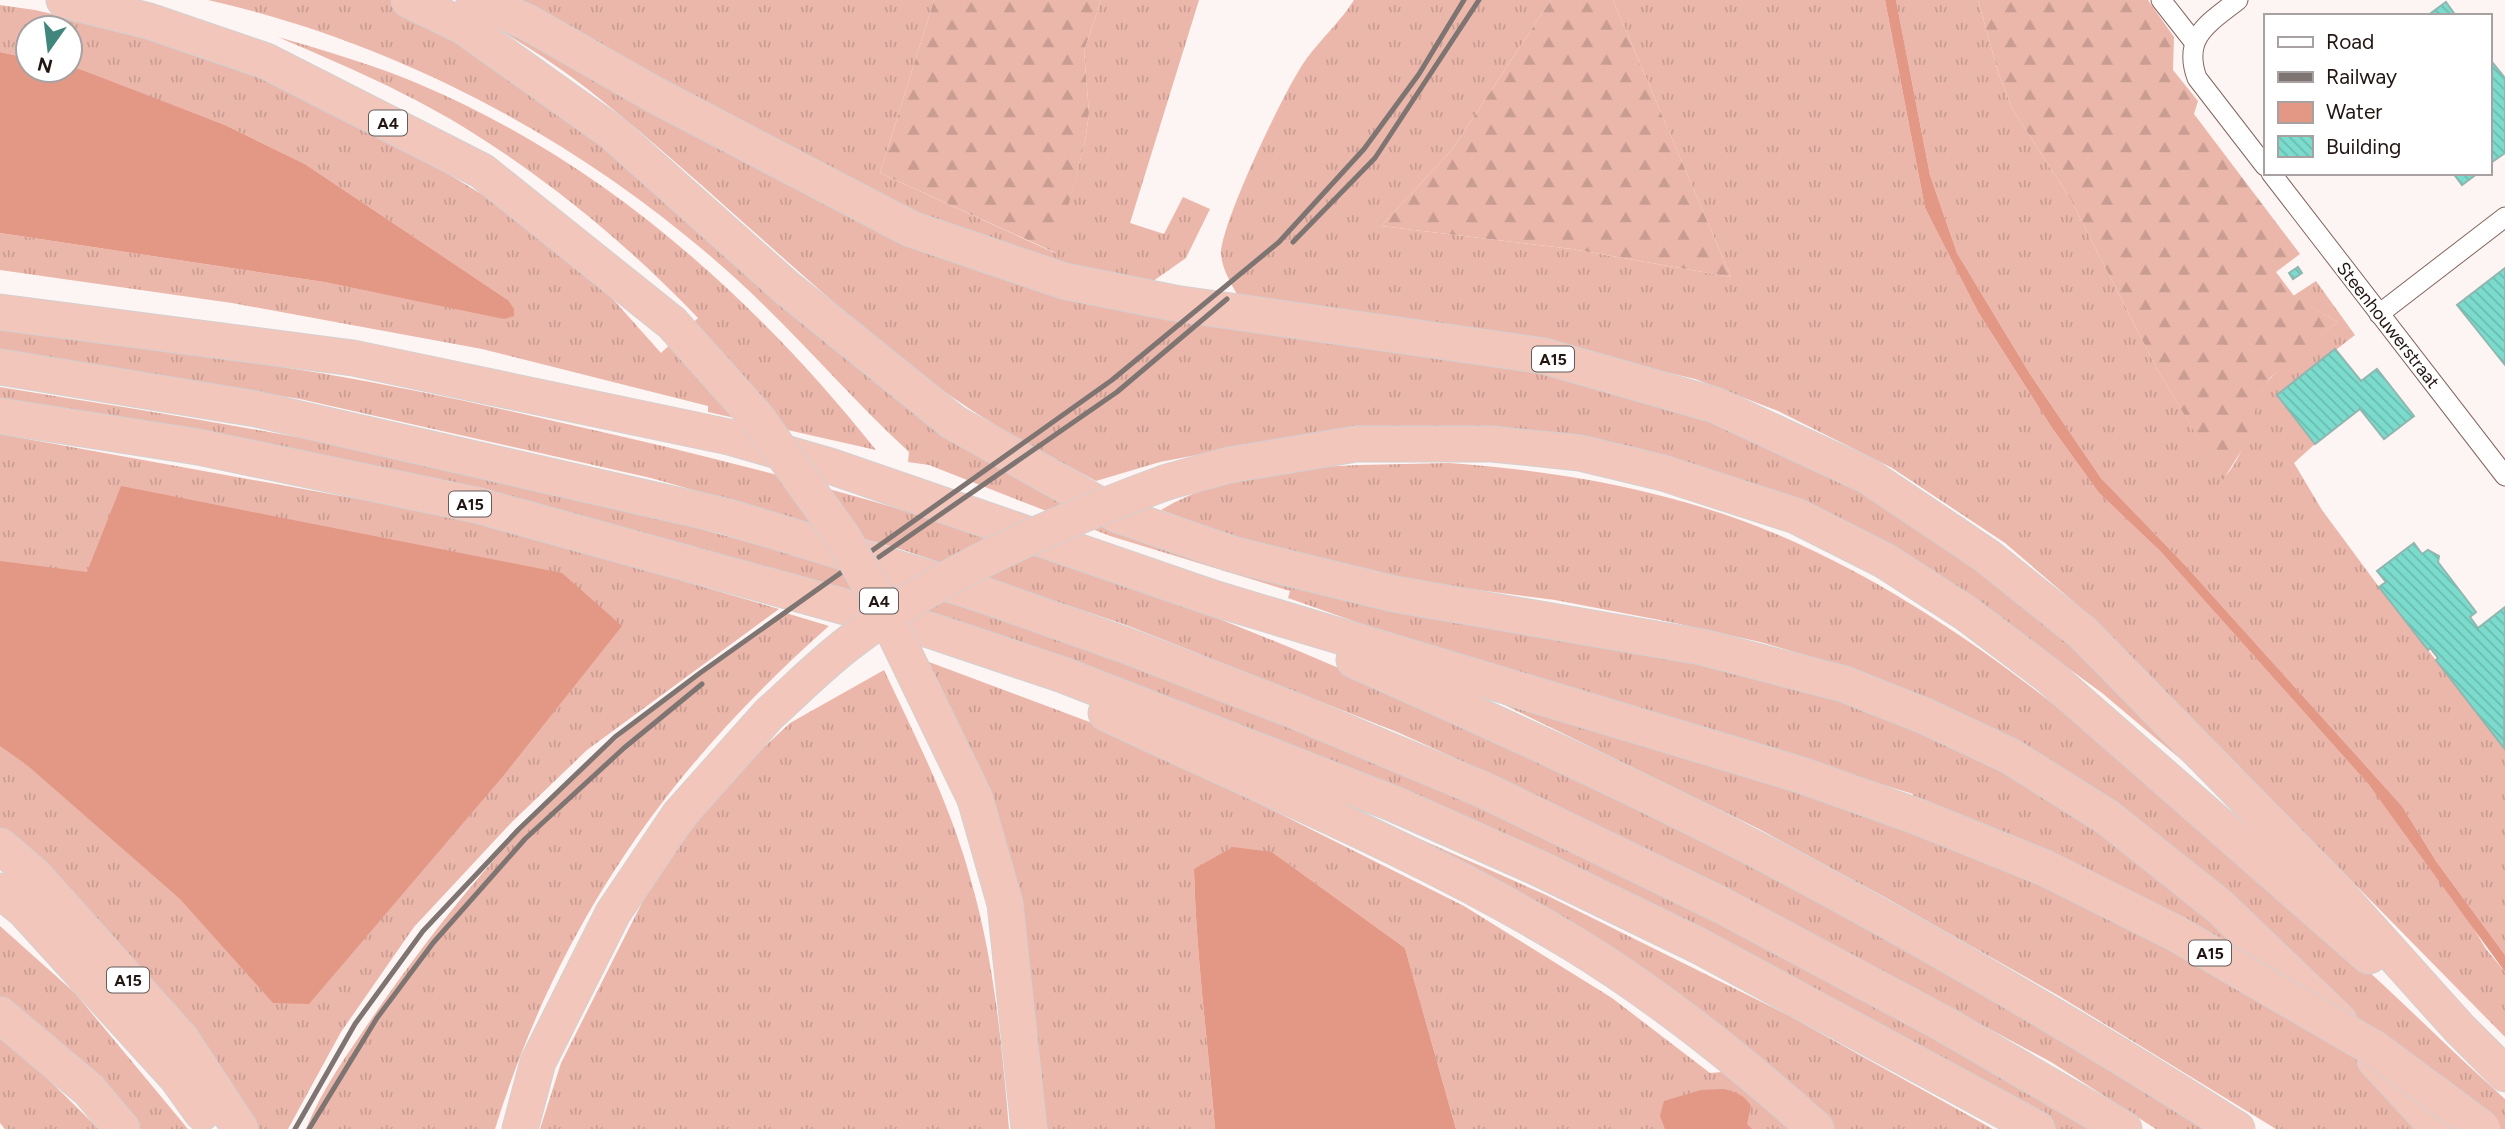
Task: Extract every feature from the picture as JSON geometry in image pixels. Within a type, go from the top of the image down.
[{"type":"highway","name":"A4","points":[[64,0],[149,21],[266,61],[482,171],[672,323],[757,418],[842,536],[878,599],[975,799],[1005,904],[1029,1129]]},
{"type":"highway","name":"A15","points":[[409,0],[463,26],[612,132],[788,288],[953,422],[1118,515],[1236,555],[1394,594],[1702,648],[1844,684],[1927,717],[2010,757],[2107,817],[2219,906],[2341,1023],[2439,1129]]},
{"type":"highway","name":"A15","points":[[474,0],[527,22],[655,95],[911,229],[1064,281],[1174,303],[1544,356],[1715,405],[1868,476],[1987,556],[2083,633],[2326,881],[2460,1029],[2505,1074]]},
{"type":"highway","name":"A15","points":[[0,312],[353,358],[729,437],[830,466],[1213,598],[1801,775],[1916,816],[2045,868],[2177,934],[2375,1049],[2483,1129]]},
{"type":"highway","points":[[0,367],[295,417],[725,516],[978,593],[1125,645],[1293,710],[1486,791],[1723,906],[1944,1024],[2124,1129]]},
{"type":"highway","name":"A15","points":[[0,416],[198,447],[476,505],[932,631],[1063,675],[1210,730],[1394,804],[1538,867],[1699,946],[2037,1129]]},
{"type":"highway","name":"A15","points":[[520,1129],[538,1062],[613,912],[679,816],[769,715],[853,640],[979,560],[1068,519],[1167,482],[1229,465],[1356,444],[1492,444],[1580,453],[1732,493],[1796,516],[1885,561],[1967,614],[2049,676],[2371,958],[2460,1029]]},
{"type":"highway","name":"A15","points":[[1213,598],[1506,727],[1770,857],[1978,972],[2237,1129]]},
{"type":"highway","name":"A15","points":[[932,631],[1338,820],[1492,898],[1572,943],[1682,1018],[1816,1129]]},
{"type":"highway","name":"A15","points":[[0,846],[34,875],[181,1039],[240,1129]]},
{"type":"highway","name":"A15","points":[[0,891],[24,910],[177,1078],[214,1129]]},
{"type":"highway","points":[[0,1015],[89,1090],[122,1129]]},
{"type":"street","points":[[2161,0],[2194,41]]},
{"type":"street","points":[[2238,0],[2206,26],[2194,41],[2191,62],[2197,78],[2264,165]]},
{"type":"street","name":"Steenhouwerstraat","points":[[2273,175],[2505,476]]},
{"type":"street","points":[[2379,314],[2505,217]]},
{"type":"green space","points":[[208,0],[392,0],[443,24],[1038,480],[1504,618],[1886,708],[2099,822],[2298,998],[2426,1129],[2276,1129],[2059,996],[1888,899],[1757,828],[1484,695],[1903,821],[1913,794],[1373,628],[1288,598],[1290,591],[1110,536],[929,465],[908,462],[909,452],[756,297],[676,228],[616,183],[553,142],[488,105],[421,72],[351,43],[280,19]]},
{"type":"green space","points":[[448,0],[535,38],[850,209],[1338,335],[1639,392],[1838,469],[2047,614],[2259,825],[2102,693],[2027,638],[1664,459],[1244,446],[1160,462],[1096,481],[995,425],[937,386],[849,316],[681,167],[578,81],[542,56]]},
{"type":"green space","points":[[512,0],[934,0],[880,173],[1055,253],[1085,142],[1089,113],[1084,51],[1101,0],[1199,0],[1130,223],[1164,234],[1183,197],[1210,209],[1186,258],[1149,284],[1051,261],[981,238],[843,179],[709,109]]},
{"type":"green space","points":[[934,0],[1101,0],[1084,51],[1089,113],[1085,142],[1056,253],[880,173]]},
{"type":"green space","points":[[1354,0],[1551,0],[1451,151],[1381,226],[1572,249],[1731,277],[1613,0],[1885,0],[1925,208],[1978,312],[2052,428],[2099,493],[2160,551],[2369,785],[2463,911],[2486,949],[2505,972],[2505,1037],[2096,621],[2005,543],[1892,468],[1778,411],[1695,379],[1549,345],[1242,303],[1226,273],[1221,254],[1231,214],[1256,155],[1297,73]]},
{"type":"green space","points":[[1551,0],[1613,0],[1731,277],[1572,249],[1381,226],[1451,151]]},
{"type":"green space","points":[[1896,0],[1978,0],[1999,75],[2013,110],[2071,200],[2156,367],[2223,479],[2243,446],[2261,391],[2285,364],[2337,322],[2293,296],[2316,281],[2355,335],[2278,395],[2315,444],[2294,463],[2322,510],[2505,749],[2505,955],[2436,861],[2402,806],[2184,564],[2101,478],[2030,374],[1957,253],[1930,175]]},
{"type":"green space","points":[[1978,0],[2148,0],[2174,37],[2173,70],[2198,101],[2194,114],[2300,254],[2276,272],[2294,296],[2337,322],[2271,377],[2261,391],[2245,445],[2223,480],[2156,367],[2071,200],[2013,110],[1999,75]]},
{"type":"green space","points":[[0,5],[52,14],[14,14],[14,55],[0,52]]},
{"type":"green space","points":[[84,21],[148,36],[257,75],[423,159],[510,211],[595,279],[661,353],[698,318],[592,219],[534,174],[450,119],[378,81],[278,37],[402,77],[486,116],[550,152],[612,193],[670,238],[726,287],[779,339],[876,450],[708,412],[708,406],[482,349],[232,303],[0,270],[0,233],[324,282],[504,318],[508,300],[305,164],[225,125],[84,72]]},
{"type":"green space","points":[[0,330],[280,367],[382,384],[505,410],[698,455],[828,489],[893,507],[1085,569],[1302,653],[1587,782],[1799,890],[2222,1129],[2156,1129],[2051,1062],[1883,972],[1479,769],[1397,732],[1126,625],[906,551],[651,478],[300,399],[0,352]]},
{"type":"green space","points":[[0,387],[249,428],[373,452],[625,509],[879,580],[1129,665],[1375,761],[1571,850],[1796,964],[2090,1129],[2050,1129],[1924,1056],[990,639],[0,401]]},
{"type":"green space","points":[[0,434],[474,520],[779,609],[587,750],[511,823],[414,927],[341,1032],[288,1129],[246,1129],[0,830]]},
{"type":"green space","points":[[1449,463],[1574,477],[1696,505],[1776,534],[1830,559],[1933,618],[2030,686],[2077,723],[2343,948],[2505,1099],[2505,1129],[2461,1129],[2215,883],[2146,826],[2101,794],[1850,668],[1760,642],[1670,622],[1555,600],[1440,585],[1350,567],[1232,536],[1161,510],[1193,494],[1264,474],[1338,466]]},
{"type":"green space","points":[[786,613],[829,626],[771,680],[718,736],[669,793],[626,853],[586,917],[552,983],[521,1054],[495,1129],[306,1129],[331,1080],[425,944],[542,807],[647,715]]},
{"type":"green space","points":[[921,659],[1119,733],[1464,906],[1612,998],[1710,1073],[1769,1068],[1350,808],[1544,894],[1788,1015],[1993,1129],[1456,1129],[1405,948],[1272,852],[1194,869],[1215,1129],[1045,1129],[1039,1076]]},
{"type":"green space","points":[[884,670],[942,797],[970,877],[991,970],[1009,1129],[540,1129],[561,1063],[656,875],[731,778],[790,723]]},
{"type":"green space","points":[[0,926],[75,993],[188,1129],[129,1129],[0,1000]]},
{"type":"green space","points":[[0,1032],[99,1129],[5,1129],[0,1123]]},
{"type":"water","points":[[1885,0],[1896,0],[1930,175],[1957,253],[2030,374],[2101,478],[2184,564],[2402,806],[2436,861],[2505,955],[2505,972],[2369,785],[2160,551],[2099,493],[2052,428],[1978,312],[1925,208]]},
{"type":"water","points":[[0,52],[14,55],[14,84],[84,84],[84,71],[225,125],[305,164],[508,300],[514,309],[514,316],[504,319],[324,282],[0,233]]},
{"type":"water","points":[[121,486],[562,573],[622,626],[504,775],[309,1004],[273,1003],[180,899],[27,765],[0,746],[0,561],[87,572]]},
{"type":"water","points":[[1233,847],[1272,852],[1405,948],[1456,1129],[1215,1129],[1194,869]]},
{"type":"water","points":[[1724,1089],[1739,1094],[1749,1102],[1751,1106],[1747,1124],[1752,1129],[1665,1129],[1660,1116],[1664,1101],[1701,1090]]},
{"type":"building","points":[[2446,2],[2455,14],[2430,14]]},
{"type":"building","points":[[2491,60],[2505,78],[2505,153],[2491,163]]},
{"type":"building","points":[[2454,175],[2475,175],[2462,185]]},
{"type":"building","points":[[2298,267],[2302,273],[2293,279],[2289,273]]},
{"type":"building","points":[[2505,268],[2505,365],[2457,305]]},
{"type":"building","points":[[2335,349],[2361,381],[2377,369],[2414,416],[2384,439],[2360,409],[2315,444],[2277,395]]},
{"type":"building","points":[[2414,543],[2422,554],[2428,550],[2439,556],[2438,562],[2476,612],[2470,617],[2478,628],[2505,607],[2504,748],[2436,660],[2438,658],[2430,648],[2428,650],[2379,587],[2386,582],[2377,571]]},
{"type":"railway","points":[[295,1129],[355,1024],[423,931],[519,829],[615,737],[700,673],[1112,380],[1279,242],[1364,149],[1419,74],[1464,0]]},
{"type":"railway","points":[[1293,242],[1375,158],[1479,0]]},
{"type":"railway","points":[[879,557],[1117,392],[1227,299]]},
{"type":"railway","points":[[309,1129],[377,1018],[433,943],[525,839],[624,748],[702,684]]}]
